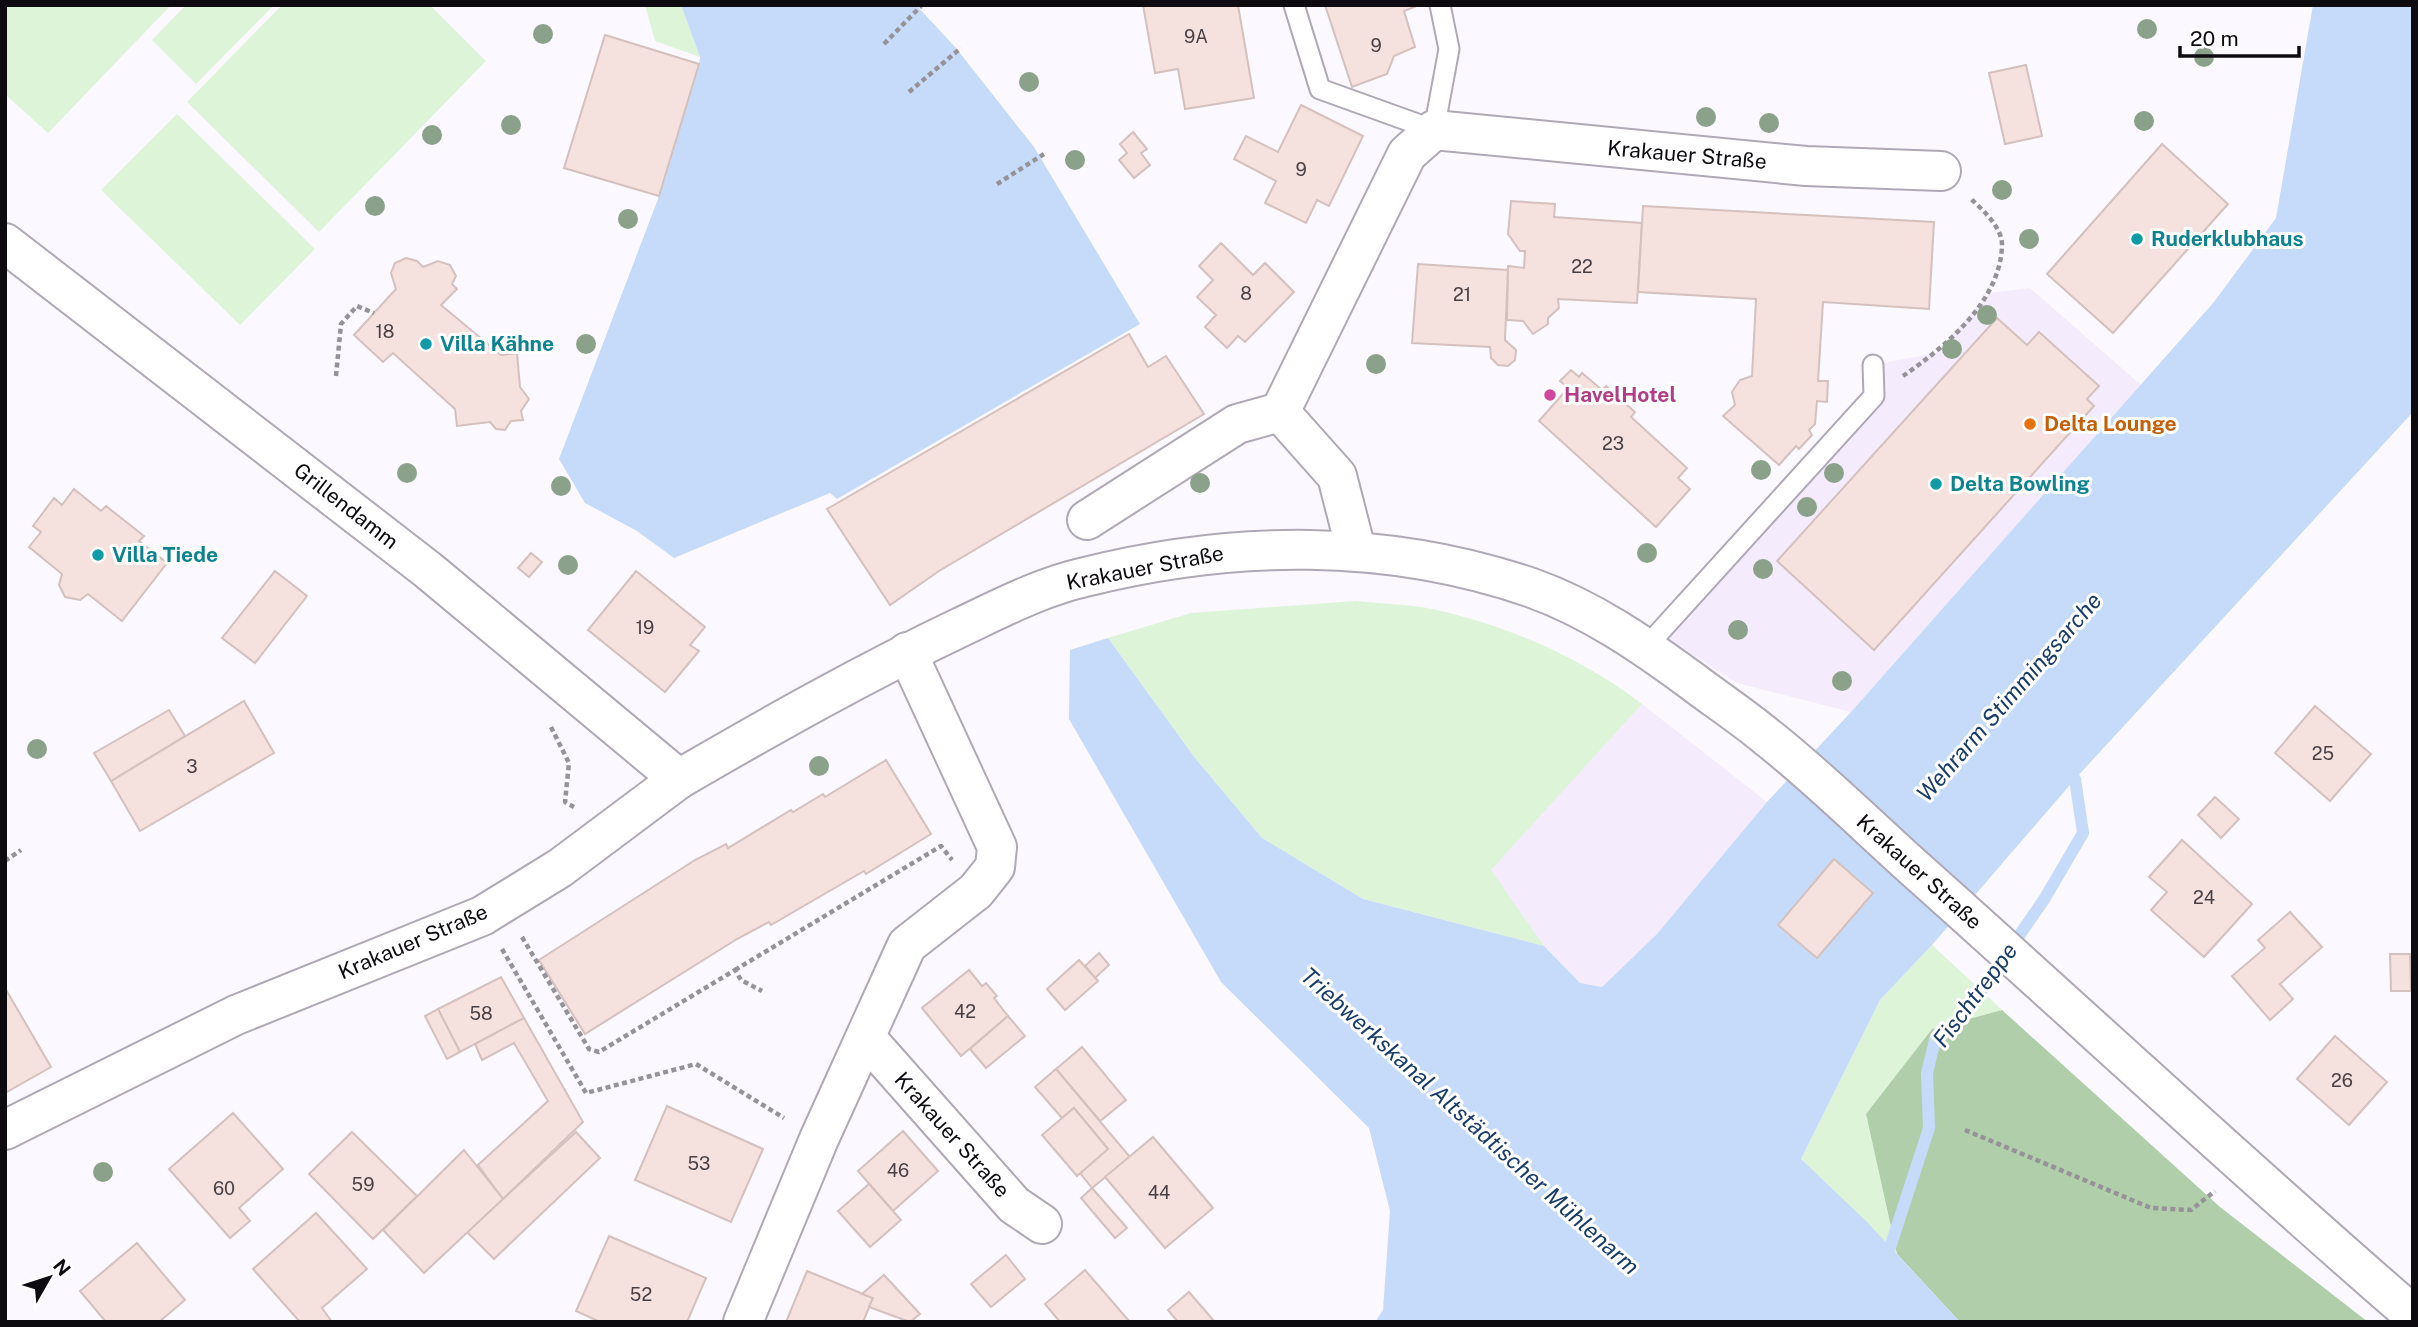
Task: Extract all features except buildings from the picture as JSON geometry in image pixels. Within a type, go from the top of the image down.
[{"type":"street","name":"Krakauer Straße","points":[[1434,130],[1806,166],[1941,171]]},
{"type":"street","points":[[1087,520],[1237,424],[1280,412],[1407,154],[1434,130]]},
{"type":"street","name":"Grillendamm","points":[[5,243],[428,570],[679,779]]},
{"type":"street","points":[[1280,412],[1337,475],[1356,550]]},
{"type":"street","name":"Krakauer Straße","points":[[5,1130],[236,1015],[489,928],[560,868],[679,779],[810,702],[907,652],[1026,597],[1081,577],[1209,552],[1356,550],[1451,565],[1535,589],[1600,618],[1646,647],[1768,737],[2016,959],[2243,1168],[2413,1315]]},
{"type":"street","points":[[743,1322],[819,1139],[867,1039],[907,945],[976,891],[995,867],[997,847],[907,652]]},
{"type":"street","name":"Krakauer Straße","points":[[867,1039],[1014,1205],[1042,1224]]},
{"type":"lane","points":[[1294,5],[1320,89],[1434,130],[1448,49],[1440,5]]},
{"type":"lane","points":[[1646,647],[1874,396],[1872,365]]},
{"type":"path","points":[[884,44],[921,6]]},
{"type":"path","points":[[909,92],[961,48]]},
{"type":"path","points":[[997,184],[1044,154]]},
{"type":"path","points":[[1874,396],[1936,353],[1990,293],[2002,244],[1988,214],[1941,171]]},
{"type":"path","points":[[335,376],[341,324],[357,306],[374,313]]},
{"type":"path","points":[[489,928],[517,929],[589,1049],[599,1052],[941,846],[976,891]]},
{"type":"path","points":[[5,861],[21,850]]},
{"type":"path","points":[[489,928],[586,1093],[696,1064],[819,1139]]},
{"type":"path","points":[[735,970],[741,980],[762,991]]},
{"type":"path","points":[[1965,1130],[2151,1208],[2192,1210],[2243,1168]]},
{"type":"shaded area","points":[[2030,288],[2141,385],[1851,712],[1737,683],[1659,633],[1874,396],[1873,365],[1936,353],[1990,293]]},
{"type":"shaded area","points":[[1642,704],[1767,802],[1657,934],[1602,987],[1580,983],[1544,946],[1490,870]]},
{"type":"green space","points":[[5,5],[171,5],[48,133],[5,94]]},
{"type":"green space","points":[[186,5],[274,5],[196,84],[152,40]]},
{"type":"green space","points":[[282,5],[430,5],[486,61],[319,232],[187,102]]},
{"type":"green space","points":[[645,5],[681,5],[700,57],[655,41]]},
{"type":"green space","points":[[177,114],[315,249],[240,325],[101,190]]},
{"type":"green space","points":[[1356,601],[1427,608],[1492,625],[1545,646],[1595,672],[1642,704],[1491,870],[1544,946],[1363,899],[1262,838],[1195,758],[1108,638],[1191,613]]},
{"type":"green space","points":[[1932,945],[2002,1010],[1932,1029],[1866,1114],[1897,1254],[1801,1159],[1880,1000]]},
{"type":"green space","points":[[2002,1010],[2220,1207],[2368,1322],[1960,1322],[1897,1254],[1866,1114],[1932,1029]]},
{"type":"water","points":[[681,5],[916,5],[956,48],[1034,147],[1140,324],[837,499],[830,493],[674,558],[637,531],[585,503],[559,459],[658,199],[699,64],[700,57]]},
{"type":"water","points":[[2313,5],[2413,5],[2413,412],[2075,779],[1932,945],[1880,1000],[1801,1159],[1867,1222],[1960,1322],[1375,1322],[1383,1310],[1390,1211],[1369,1128],[1221,982],[1069,719],[1070,650],[1108,638],[1195,758],[1262,838],[1363,899],[1544,946],[1580,983],[1602,987],[1657,934],[1767,802],[1851,712],[2214,302],[2276,218]]},
{"type":"waterway","name":"Fischtreppe","points":[[1885,1263],[1929,1128],[1927,1073],[1935,1040],[1966,1013],[2045,898],[2083,833],[2075,779],[2064,770]]},
{"type":"place","name":"Ruderklubhaus","points":[[2137,239]]},
{"type":"place","name":"Villa Kähne","points":[[426,344]]},
{"type":"place","name":"HavelHotel","points":[[1550,395]]},
{"type":"place","name":"Delta Lounge","points":[[2030,424]]},
{"type":"place","name":"Delta Bowling","points":[[1936,484]]},
{"type":"place","name":"Villa Tiede","points":[[98,555]]},
{"type":"water label","name":"Wehrarm Stimmingsarche","points":[[2009,697]]},
{"type":"water label","name":"Triebwerkskanal Altstädtischer Mühlenarm","points":[[1470,1121]]}]
